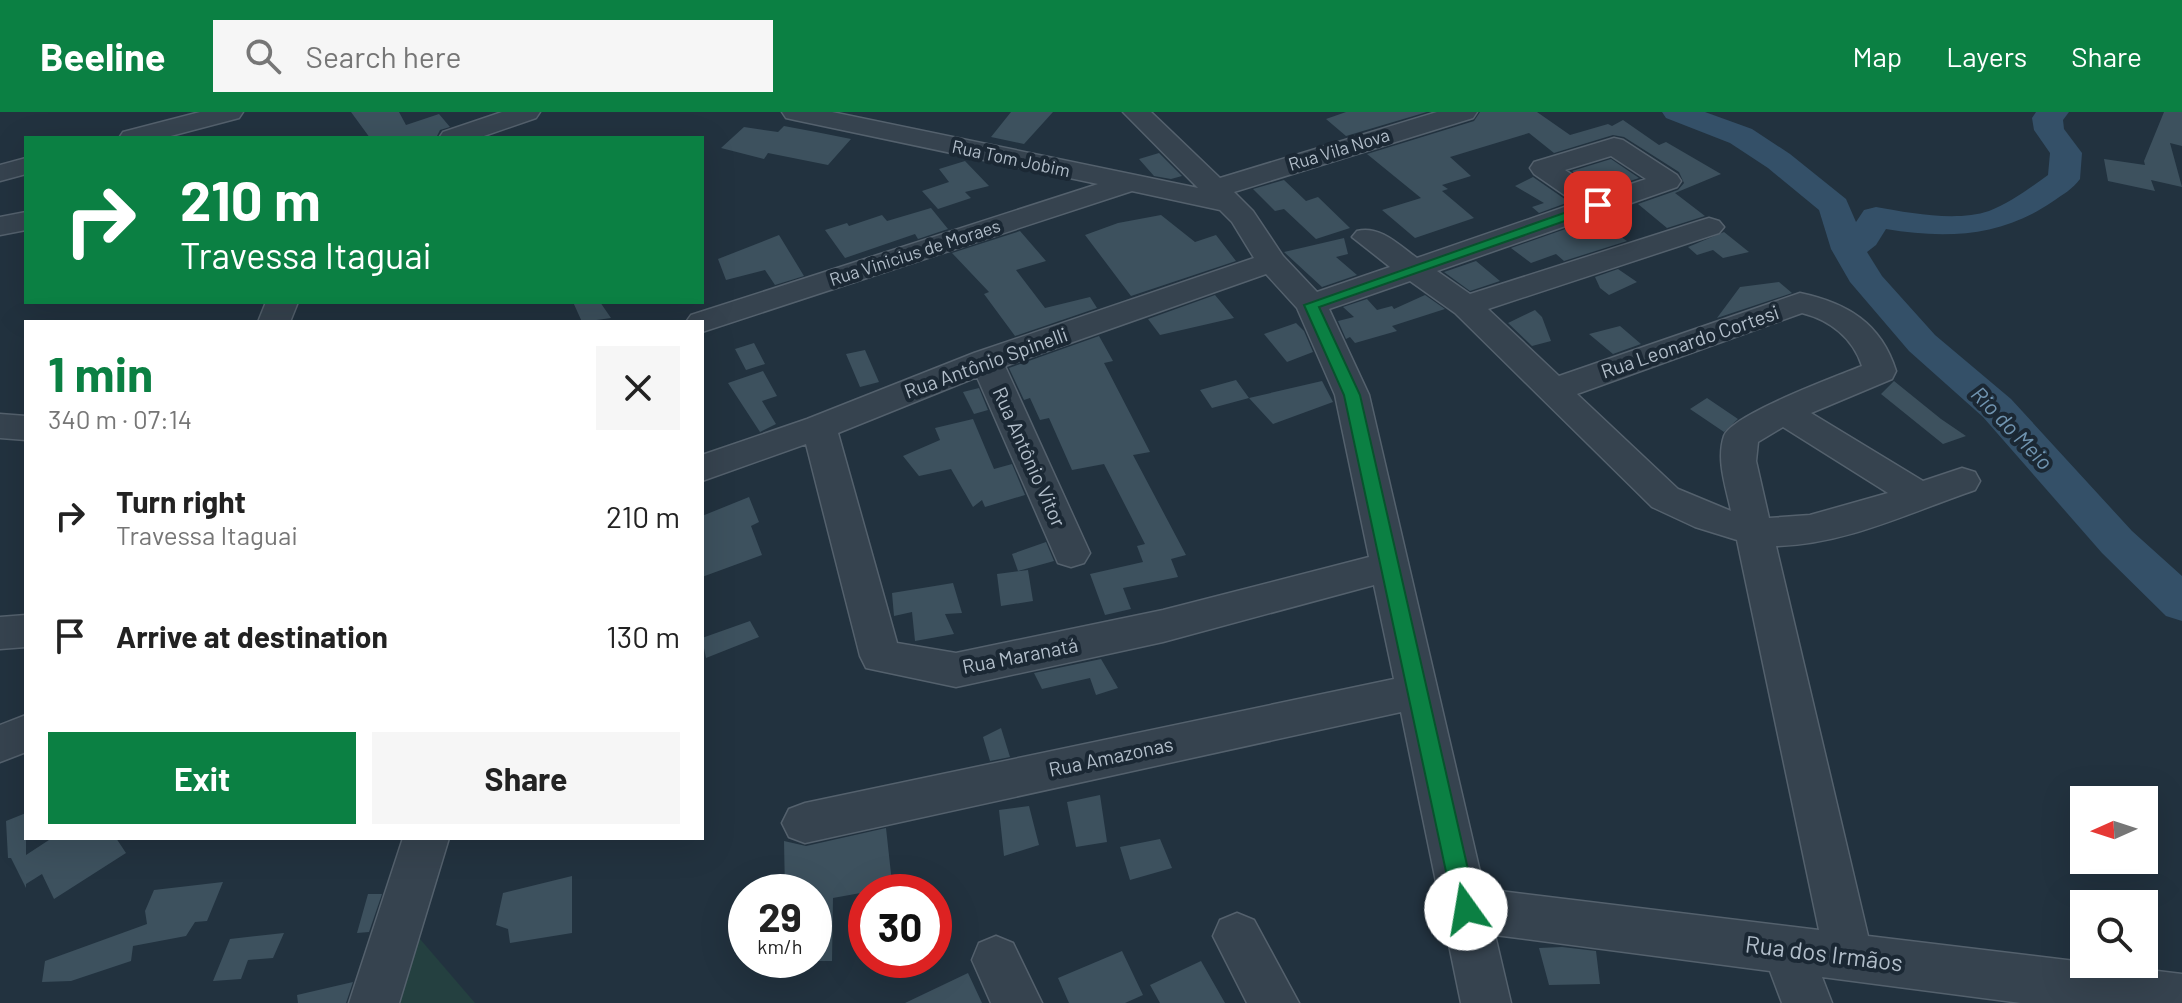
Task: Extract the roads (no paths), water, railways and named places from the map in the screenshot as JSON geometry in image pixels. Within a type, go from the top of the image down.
[{"type":"street","points":[[140,136],[230,112]]},
{"type":"street","points":[[458,136],[527,112]]},
{"type":"street","name":"Rua Tom Jobim","points":[[795,112],[1127,184],[1221,196]]},
{"type":"street","points":[[1136,112],[1243,217],[1272,262],[1311,305],[1352,395],[1486,1003]]},
{"type":"street","name":"Rua Vila Nova","points":[[1221,196],[1464,112]]},
{"type":"street","points":[[0,173],[24,167]]},
{"type":"street","name":"Rua Vinicius de Moraes","points":[[704,321],[1127,184]]},
{"type":"street","points":[[1311,305],[1412,267],[1598,205]]},
{"type":"street","points":[[0,226],[24,221]]},
{"type":"street","points":[[1466,306],[1709,227]]},
{"type":"street","points":[[1367,237],[1466,306],[1665,498],[1691,513],[1786,533],[1816,528],[1962,481]]},
{"type":"street","name":"Rua Antônio Spinelli","points":[[704,467],[819,427],[986,361],[1272,262]]},
{"type":"street","name":"Rua Leonardo Cortesi","points":[[1554,390],[1800,303],[1820,306],[1851,324],[1875,348],[1880,371],[1783,412],[1741,436],[1738,461],[1756,529],[1849,958]]},
{"type":"street","name":"Rua Antônio Vitor","points":[[986,361],[1071,553]]},
{"type":"street","points":[[1783,412],[1919,495]]},
{"type":"street","points":[[0,426],[24,428]]},
{"type":"street","name":"Rua Maranatá","points":[[819,427],[880,656],[956,670],[1163,626],[1390,566]]},
{"type":"street","points":[[0,633],[24,631]]},
{"type":"street","name":"Rua Amazonas","points":[[805,823],[1418,691]]},
{"type":"street","points":[[0,744],[24,734]]},
{"type":"street","points":[[374,1003],[425,840]]},
{"type":"street","name":"Rua dos Irmãos","points":[[1466,909],[1849,958],[2033,992],[2182,999]]},
{"type":"street","points":[[1237,936],[1274,1003]]},
{"type":"street","points":[[1787,949],[1807,1003]]},
{"type":"waterway","points":[[1677,112],[1741,136],[1779,161],[1834,206],[1848,249]]},
{"type":"waterway","points":[[1848,249],[1864,238],[1876,217],[1904,222],[1973,223],[2000,218],[2033,200],[2064,179],[2066,153],[2049,130],[2047,118],[2054,112]]},
{"type":"waterway","name":"Rio do Meio","points":[[1848,249],[1868,282],[1922,343],[1997,408],[2117,542],[2182,603]]}]
